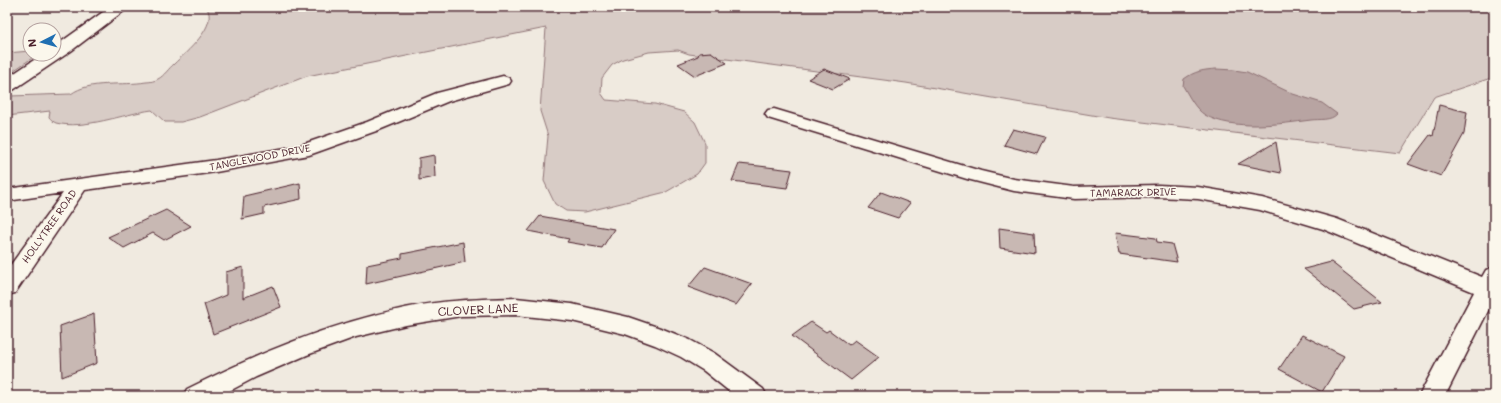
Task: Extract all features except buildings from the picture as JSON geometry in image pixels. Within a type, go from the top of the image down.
[{"type":"main road","points":[[7,86],[65,47],[120,7]]},
{"type":"street","name":"TANGLEWOOD DRIVE","points":[[7,195],[216,166],[302,151],[367,129],[443,97],[503,81]]},
{"type":"street","name":"TAMARACK DRIVE","points":[[774,114],[974,175],[1014,185],[1074,192],[1158,191],[1198,193],[1262,204],[1330,224],[1492,285]]},
{"type":"street","name":"HOLLYTREE ROAD","points":[[7,287],[78,186]]},
{"type":"street","points":[[1432,396],[1492,285]]},
{"type":"street","name":"CLOVER LANE","points":[[196,396],[258,364],[320,339],[350,329],[415,314],[492,306],[538,308],[571,312],[596,317],[661,337],[699,355],[754,396]]},
{"type":"shaded area","points":[[206,7],[1494,7],[1494,77],[1434,97],[1400,153],[1109,118],[906,83],[689,54],[678,50],[649,52],[623,59],[612,65],[602,78],[601,93],[606,100],[655,104],[684,112],[695,122],[705,143],[705,163],[697,174],[666,192],[585,212],[566,211],[555,204],[544,181],[548,136],[540,111],[546,28],[307,76],[200,117],[181,122],[165,122],[152,110],[104,121],[67,125],[55,123],[49,117],[50,111],[7,116],[7,98],[10,96],[71,94],[78,90],[97,85],[151,82],[157,80],[193,46],[205,30],[209,14]]},
{"type":"shaded area","points":[[22,52],[22,62],[26,62],[7,75],[7,53]]},
{"type":"shaded area","points":[[1216,69],[1247,72],[1293,94],[1322,103],[1337,114],[1328,119],[1257,125],[1243,125],[1216,120],[1205,115],[1198,109],[1192,102],[1183,86],[1184,79],[1192,74],[1203,70]]}]
